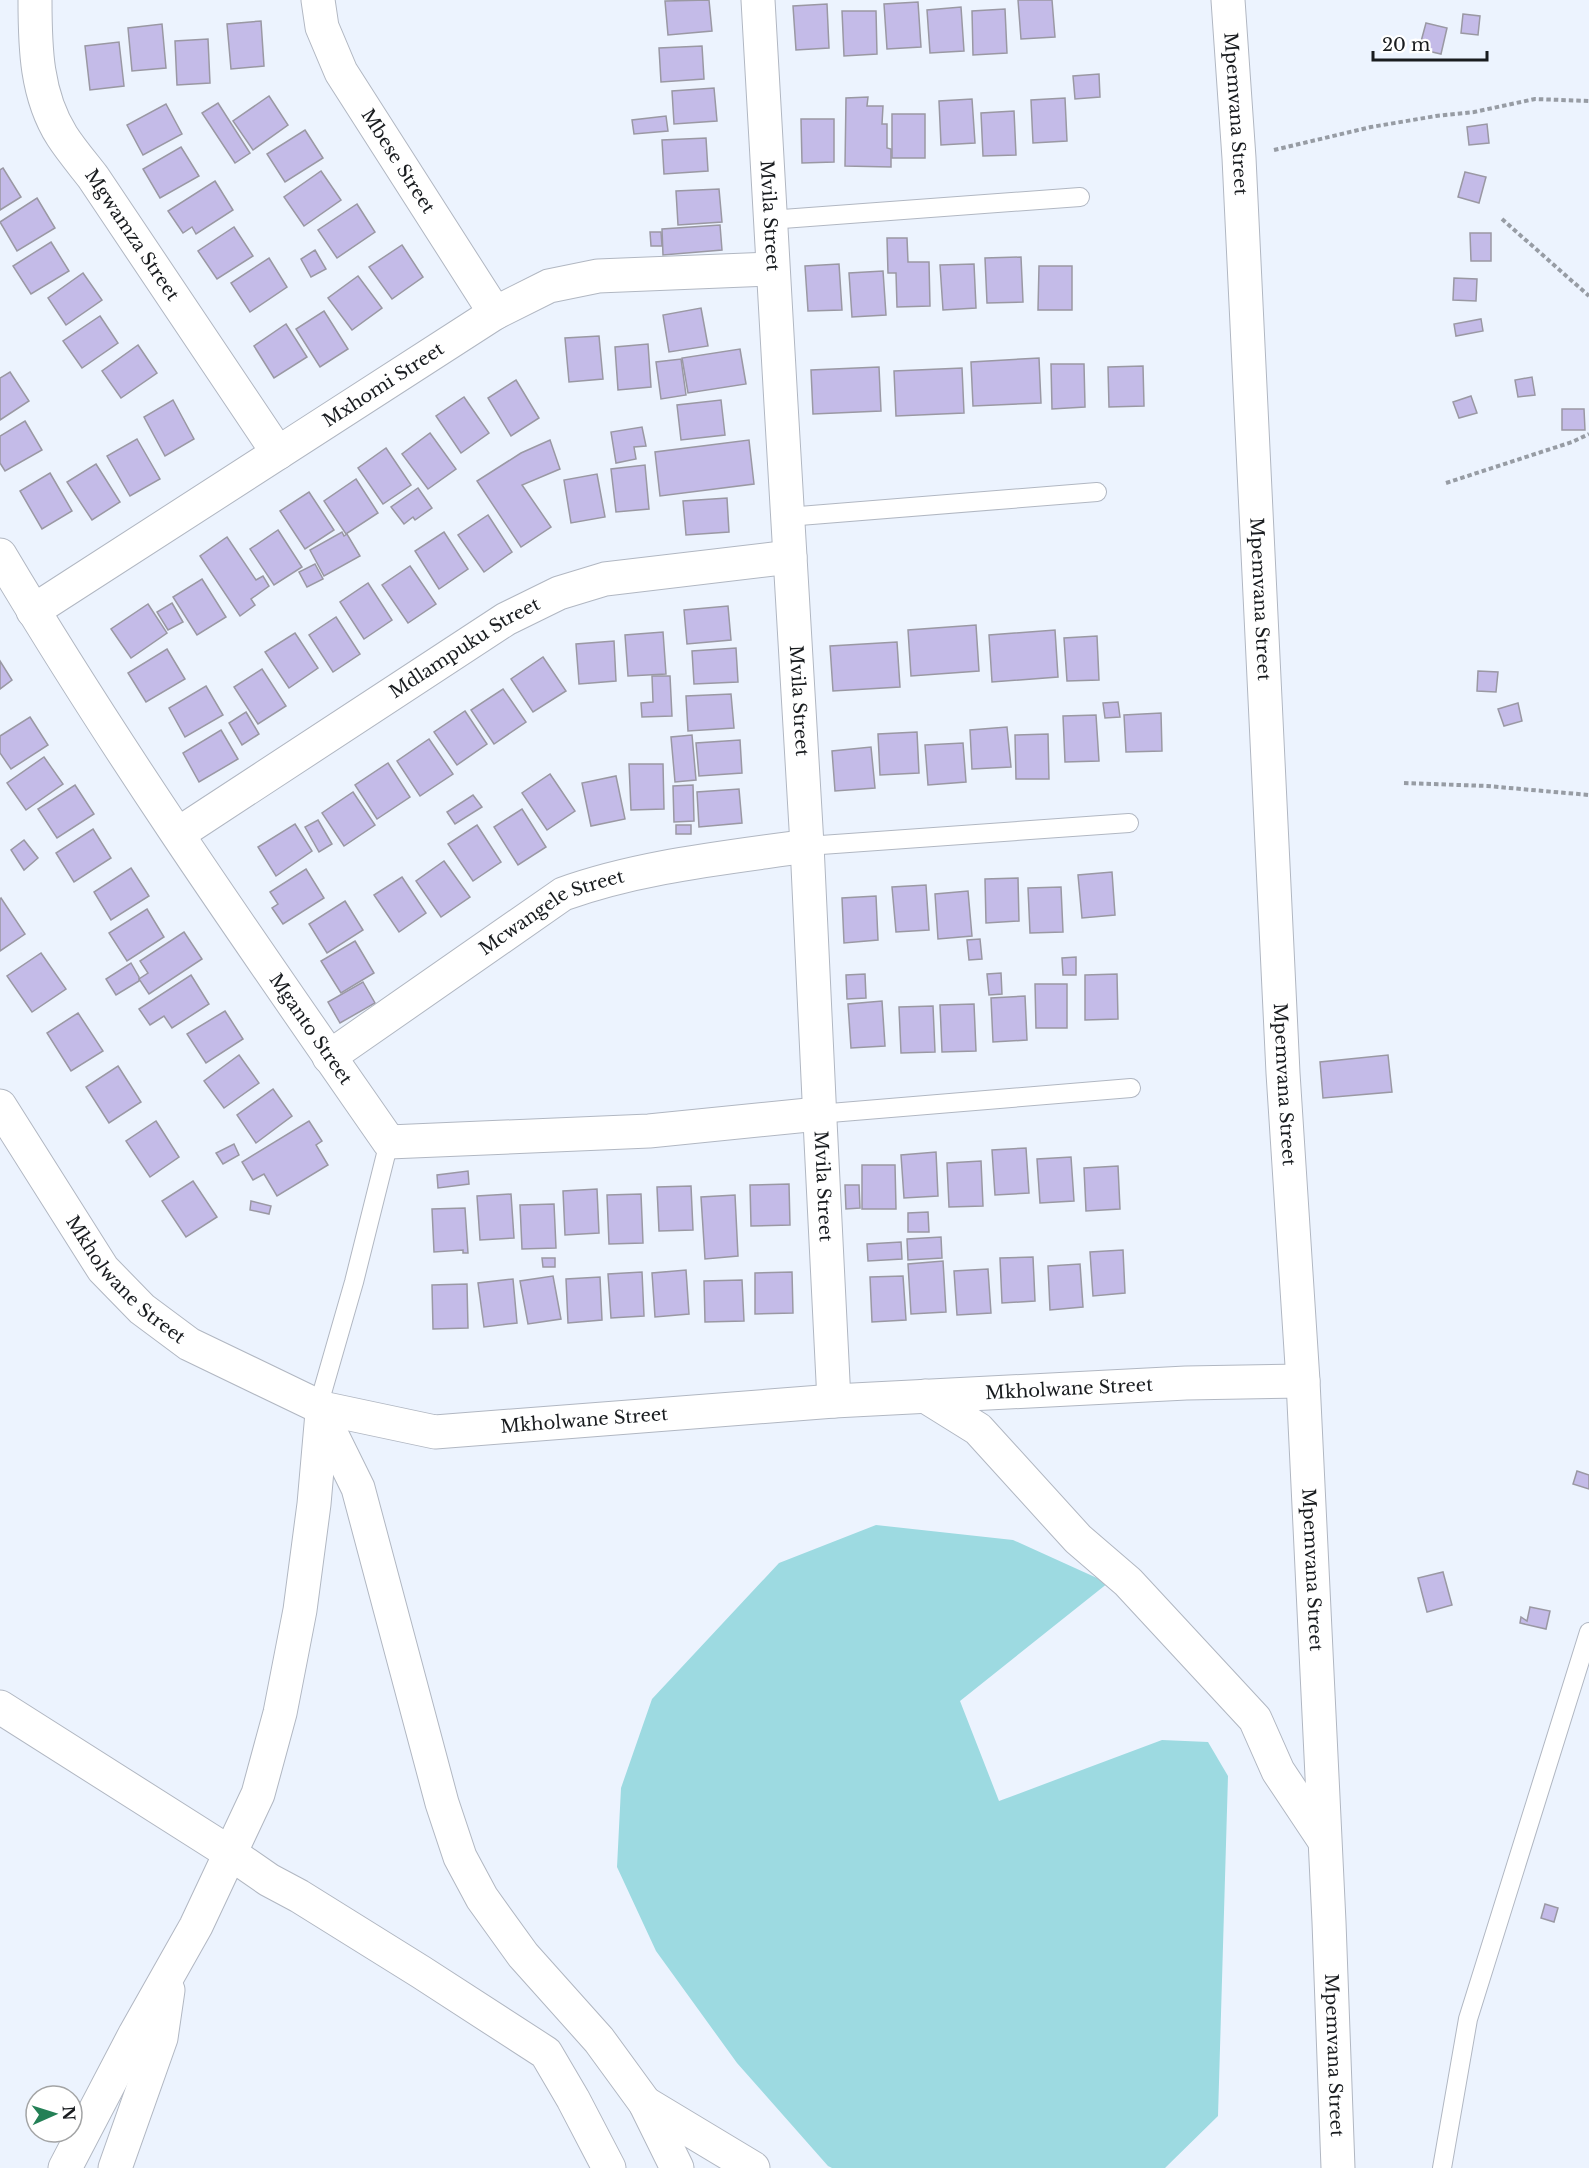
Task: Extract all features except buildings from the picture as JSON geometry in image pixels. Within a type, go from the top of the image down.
[{"type":"street","name":"Mgwamza Street","points":[[35,0],[35,51],[43,94],[62,135],[93,177],[278,453]]},
{"type":"street","name":"Mbese Street","points":[[318,0],[322,27],[341,72],[495,313]]},
{"type":"street","name":"Mvila Street","points":[[758,0],[771,269],[807,846],[818,1114],[834,1401]]},
{"type":"street","name":"Mpemvana Street","points":[[1228,0],[1239,158],[1283,1073],[1303,1381],[1338,2168]]},
{"type":"street","name":"Mxhomi Street","points":[[33,611],[495,313],[549,286],[598,276],[771,269]]},
{"type":"street","name":"Mganto Street","points":[[0,555],[33,611],[178,834],[389,1142]]},
{"type":"street","name":"Mdlampuku Street","points":[[178,834],[506,619],[559,592],[605,579],[790,557]]},
{"type":"street","name":"Mcwangele Street","points":[[329,1057],[563,894],[599,881],[636,872],[807,846]]},
{"type":"street","name":"Mkholwane Street","points":[[0,1106],[16,1153],[103,1269],[142,1309],[189,1344],[320,1410],[435,1432],[834,1401],[1186,1383],[1303,1381]]},
{"type":"street","points":[[389,1142],[649,1131],[818,1114]]},
{"type":"street","points":[[925,1396],[978,1429],[1078,1539],[1128,1582],[1256,1719],[1278,1771],[1324,1841]]},
{"type":"street","points":[[65,2168],[135,2034],[196,1926],[258,1794],[280,1713],[300,1610],[314,1504],[320,1410]]},
{"type":"street","points":[[320,1410],[358,1488],[442,1803],[460,1857],[482,1898],[523,1955],[599,2040],[645,2103],[677,2168]]},
{"type":"street","points":[[0,1707],[269,1880],[299,1896],[421,1972],[546,2054],[573,2099],[609,2168]]},
{"type":"street","points":[[115,2168],[161,2038],[170,1974]]},
{"type":"street","points":[[645,2103],[753,2168]]},
{"type":"lane","points":[[769,220],[1080,197]]},
{"type":"lane","points":[[788,517],[1097,492]]},
{"type":"lane","points":[[807,846],[1129,823]]},
{"type":"lane","points":[[818,1114],[1131,1088]]},
{"type":"lane","points":[[320,1410],[389,1142]]},
{"type":"lane","points":[[1442,2168],[1468,2019],[1589,1632]]},
{"type":"path","points":[[1239,158],[1371,128],[1436,116],[1474,112],[1535,99],[1589,101]]},
{"type":"path","points":[[1502,219],[1589,296]]},
{"type":"path","points":[[1446,483],[1572,442],[1589,434]]},
{"type":"path","points":[[1404,783],[1487,786],[1589,795]]},
{"type":"water","points":[[876,1525],[1013,1540],[1108,1583],[960,1701],[999,1801],[1162,1740],[1208,1742],[1228,1776],[1218,2116],[1165,2168],[832,2168],[828,2166],[737,2063],[656,1951],[617,1867],[621,1788],[652,1699],[779,1563]]}]
